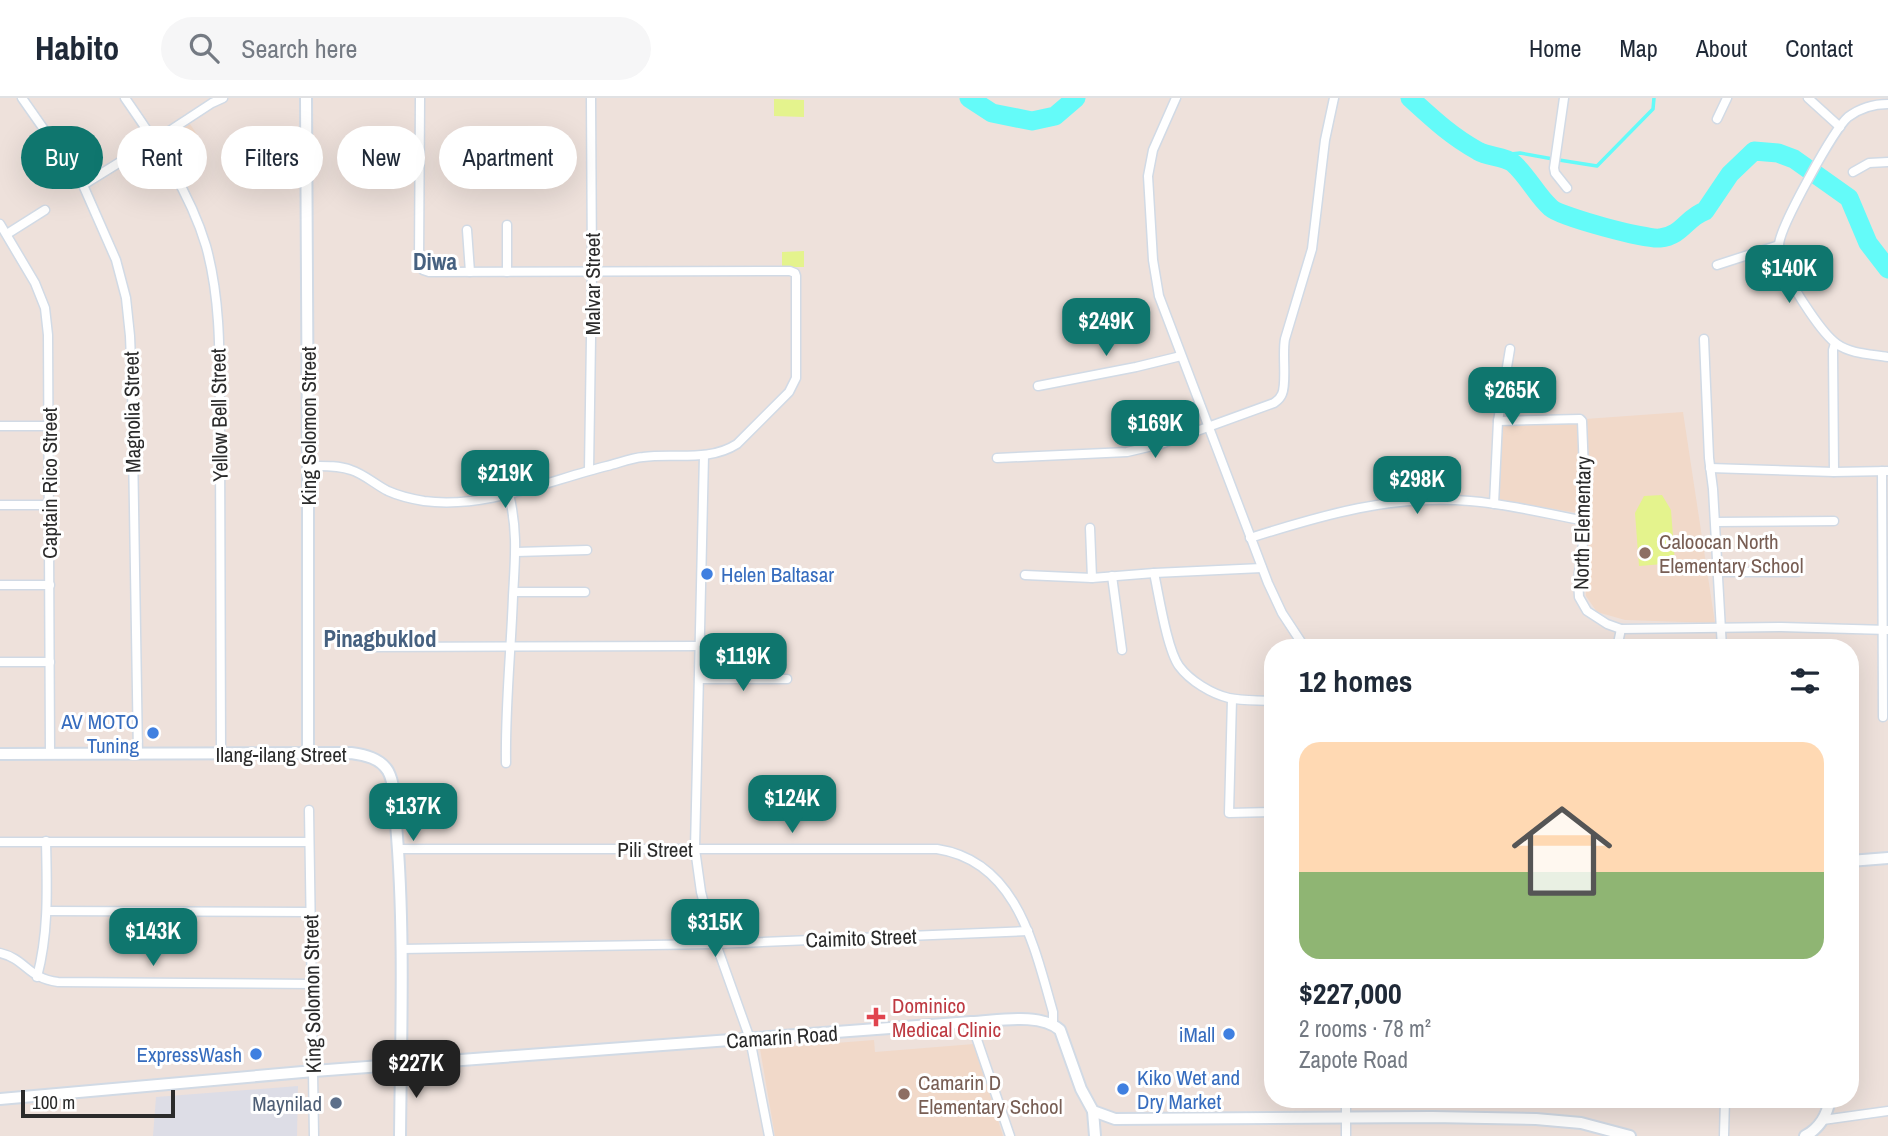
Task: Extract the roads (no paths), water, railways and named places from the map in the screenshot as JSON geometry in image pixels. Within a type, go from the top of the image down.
[{"type":"main road","name":"King Solomon Street","points":[[306,98],[309,466],[307,754]]},
{"type":"main road","name":"Ilang-ilang Street","points":[[0,754],[363,754],[382,765],[388,772],[393,789],[398,849],[401,949],[400,1136]]},
{"type":"main road","points":[[1859,860],[1888,858]]},
{"type":"main road","name":"Camarin Road","points":[[0,1099],[401,1064],[971,1022],[1037,1019],[1054,1024]]},
{"type":"main road","points":[[1054,1024],[1060,1030],[1081,1090],[1093,1111],[1095,1136]]},
{"type":"main road","points":[[1805,1136],[1816,1129],[1828,1108]]},
{"type":"main road","points":[[1093,1111],[1115,1119],[1472,1117],[1556,1120],[1581,1123],[1630,1136]]},
{"type":"street","name":"Magnolia Street","points":[[22,98],[42,126]]},
{"type":"street","name":"Yellow Bell Street","points":[[125,98],[144,126]]},
{"type":"street","points":[[177,126],[223,98]]},
{"type":"street","points":[[309,466],[353,470],[390,492],[425,501],[461,502],[509,495],[640,457],[717,454],[727,450],[737,444],[793,386],[796,378],[795,273],[790,271],[423,270],[419,263],[420,98]]},
{"type":"street","name":"Malvar Street","points":[[589,470],[591,98]]},
{"type":"street","points":[[1176,98],[1153,150],[1148,176],[1155,278],[1159,296],[1262,568],[1282,613],[1299,639]]},
{"type":"street","points":[[997,458],[1127,452],[1161,444],[1274,403],[1280,398],[1283,392],[1284,339],[1312,249],[1325,140],[1334,98]]},
{"type":"street","points":[[1564,98],[1554,168],[1567,188]]},
{"type":"street","points":[[1717,119],[1727,98]]},
{"type":"street","points":[[1808,98],[1840,127]]},
{"type":"street","points":[[1888,104],[1876,104],[1859,110],[1840,127],[1787,219],[1779,245],[1786,273],[1825,334],[1847,349],[1888,357]]},
{"type":"street","points":[[1853,172],[1869,163],[1888,162]]},
{"type":"street","name":"Magnolia Street","points":[[85,189],[116,260],[130,326],[138,754]]},
{"type":"street","name":"Yellow Bell Street","points":[[182,189],[197,219],[206,247],[216,292],[218,319],[221,754]]},
{"type":"street","points":[[7,234],[44,210]]},
{"type":"street","name":"Captain Rico Street","points":[[0,224],[35,282],[45,308],[48,335],[50,754]]},
{"type":"street","points":[[507,225],[507,272]]},
{"type":"street","points":[[467,230],[470,272]]},
{"type":"street","points":[[1717,265],[1779,245]]},
{"type":"street","points":[[1704,340],[1722,639]]},
{"type":"street","points":[[1834,472],[1835,343]]},
{"type":"street","points":[[1494,504],[1498,421],[1510,349]]},
{"type":"street","points":[[1038,386],[1181,356]]},
{"type":"street","name":"North Elementary","points":[[1498,421],[1582,421],[1586,521],[1578,597],[1587,611],[1596,618],[1621,629],[1781,627],[1886,630]]},
{"type":"street","points":[[0,425],[49,426]]},
{"type":"street","points":[[704,455],[695,849],[701,892],[716,944],[750,1039],[769,1136]]},
{"type":"street","points":[[1710,468],[1885,471],[1884,716]]},
{"type":"street","points":[[506,763],[505,724],[516,552],[514,517],[509,495]]},
{"type":"street","points":[[1250,538],[1313,518],[1361,507],[1400,502],[1446,500],[1494,504],[1586,521]]},
{"type":"street","points":[[0,505],[50,505]]},
{"type":"street","points":[[1716,522],[1834,521]]},
{"type":"street","points":[[1090,528],[1092,578]]},
{"type":"street","points":[[516,552],[587,550]]},
{"type":"street","points":[[1025,575],[1092,578],[1262,568]]},
{"type":"street","points":[[1718,572],[1797,572]]},
{"type":"street","points":[[1154,573],[1172,651],[1180,667],[1193,680],[1216,694],[1232,699],[1264,701]]},
{"type":"street","points":[[1112,576],[1122,650]]},
{"type":"street","points":[[0,585],[50,585]]},
{"type":"street","points":[[514,592],[585,592]]},
{"type":"street","points":[[1619,639],[1621,629]]},
{"type":"street","points":[[372,647],[700,646]]},
{"type":"street","points":[[0,662],[50,662]]},
{"type":"street","points":[[699,679],[787,679]]},
{"type":"street","points":[[1232,699],[1228,813],[1264,812]]},
{"type":"street","name":"King Solomon Street","points":[[309,810],[314,1136]]},
{"type":"street","points":[[37,976],[47,911],[46,841]]},
{"type":"street","points":[[0,842],[310,842]]},
{"type":"street","name":"Pili Street","points":[[398,849],[937,849],[954,852],[985,868],[1010,896],[1028,931],[1054,1024]]},
{"type":"street","points":[[47,911],[310,912]]},
{"type":"street","name":"Caimito Street","points":[[401,949],[716,944],[1028,931]]},
{"type":"street","points":[[0,953],[18,960],[37,976],[58,982],[312,984]]},
{"type":"street","points":[[971,1022],[1010,1136]]},
{"type":"street","points":[[1346,1108],[1346,1136]]},
{"type":"street","points":[[1724,1136],[1725,1108]]},
{"type":"street","points":[[1823,1120],[1888,1111]]},
{"type":"waterway","points":[[969,98],[992,113],[1032,121],[1055,116],[1076,98]]},
{"type":"waterway","points":[[1410,98],[1442,127],[1468,145],[1482,153],[1513,163],[1551,208],[1586,222],[1652,238],[1674,234],[1693,217],[1705,211],[1730,174],[1754,151],[1778,153],[1794,159],[1849,198],[1868,243],[1888,269]]},
{"type":"waterway","points":[[1559,160],[1597,166],[1653,109],[1654,98]]},
{"type":"waterway","points":[[1492,156],[1520,153],[1553,159]]},
{"type":"place","name":"Caloocan North Elementary School","points":[[1645,553]]},
{"type":"place","name":"Helen Baltasar","points":[[707,574]]},
{"type":"place","name":"AV MOTO Tuning","points":[[153,733]]},
{"type":"place","name":"Dominico Medical Clinic","points":[[876,1017]]},
{"type":"place","name":"iMall","points":[[1229,1034]]},
{"type":"place","name":"ExpressWash","points":[[256,1054]]},
{"type":"place","name":"Kiko Wet and Dry Market","points":[[1123,1089]]},
{"type":"place","name":"Camarin D Elementary School","points":[[904,1094]]},
{"type":"place","name":"Maynilad","points":[[336,1103]]},
{"type":"district","name":"Diwa","points":[[435,261]]},
{"type":"district","name":"Pinagbuklod","points":[[380,638]]}]
